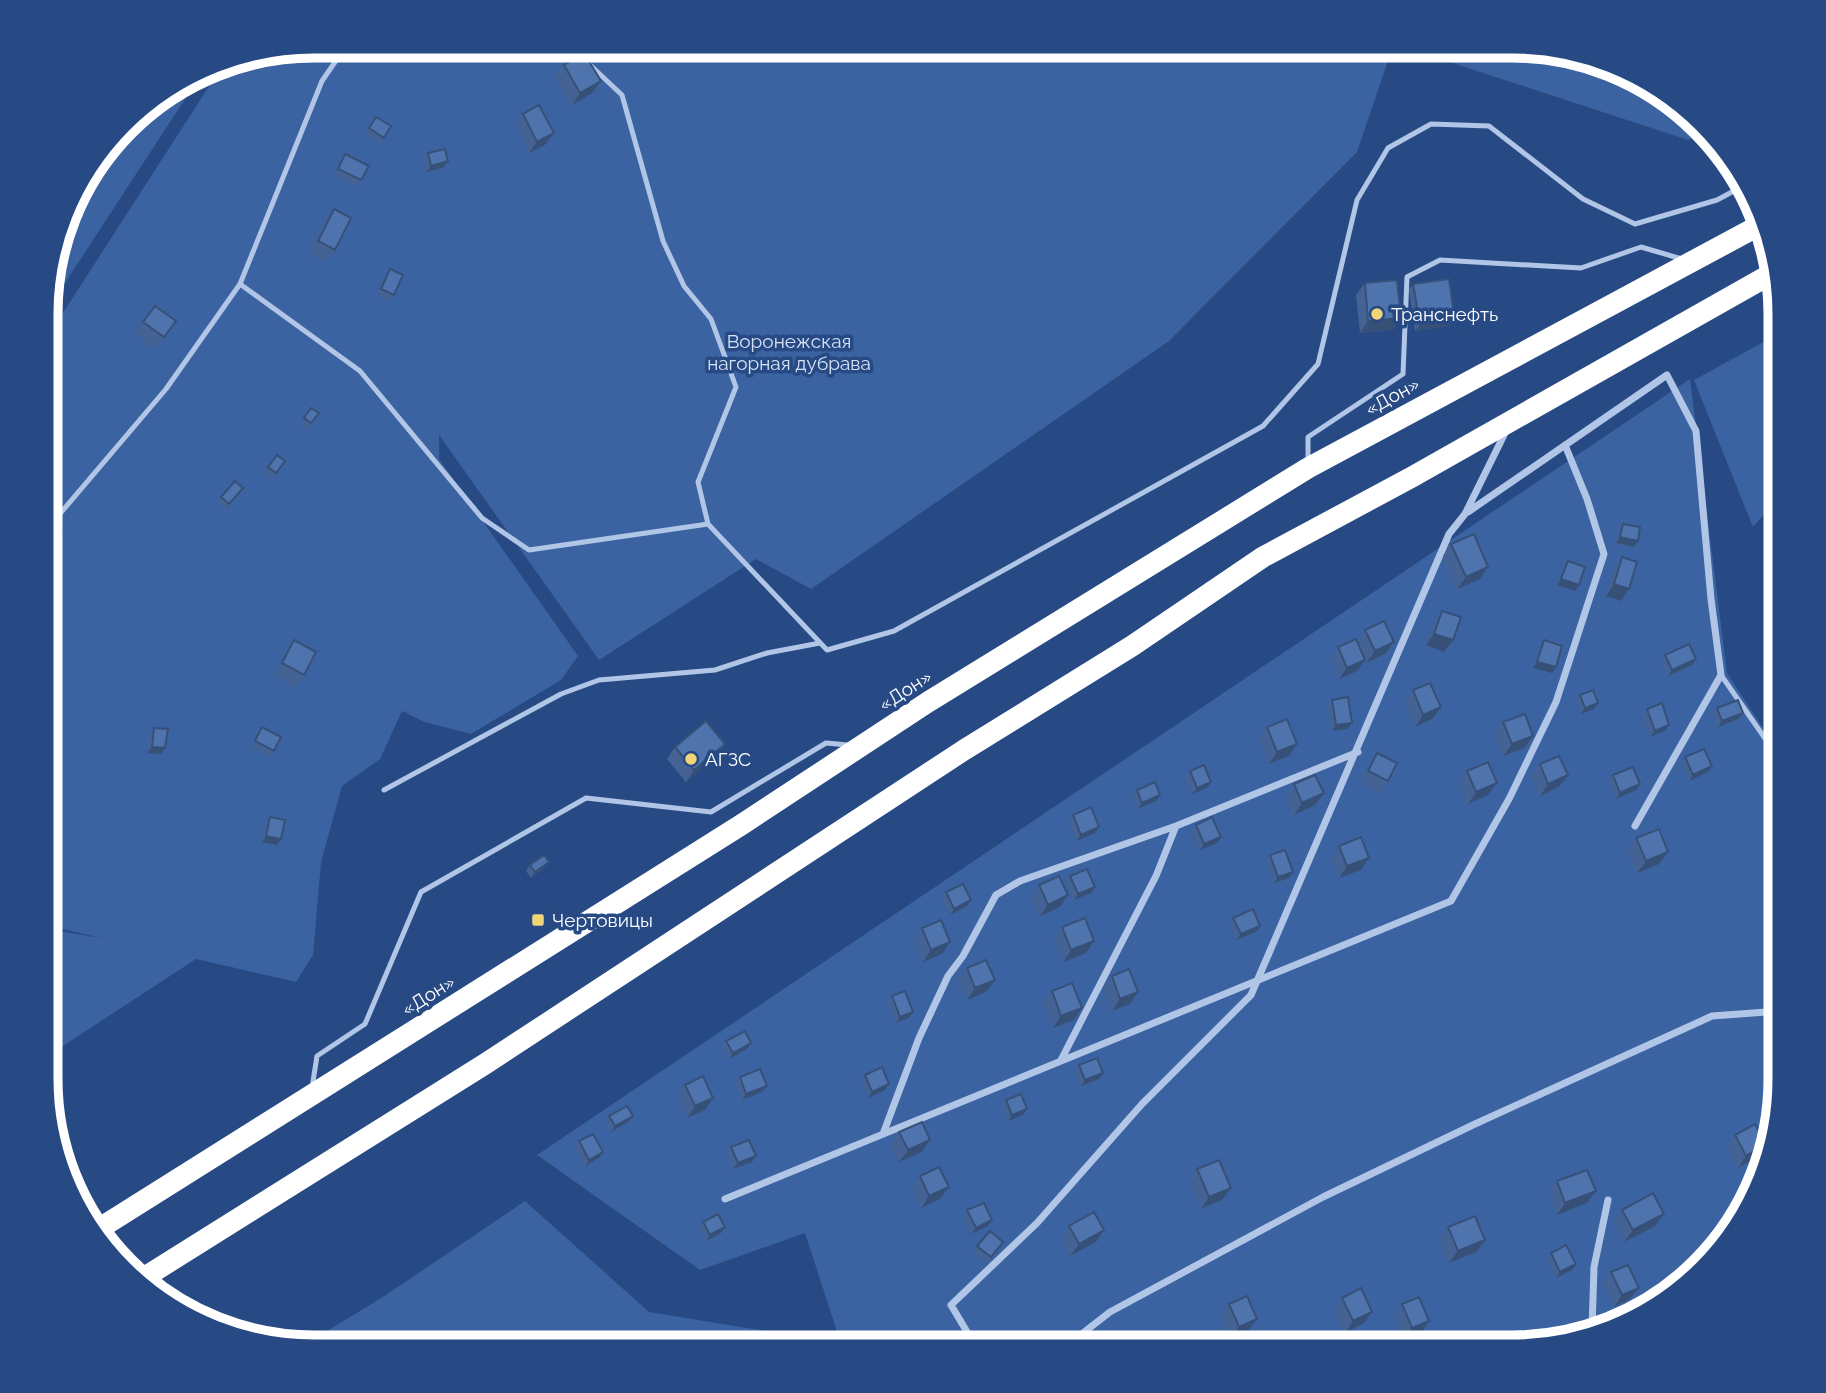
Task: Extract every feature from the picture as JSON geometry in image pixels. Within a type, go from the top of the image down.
[{"type":"highway","name":"«Дон»","points":[[104,1226],[862,747],[948,689],[1308,468],[1754,228]]},
{"type":"highway","points":[[149,1275],[485,1064],[964,750],[1132,646],[1263,557],[1765,277]]},
{"type":"street","points":[[1465,514],[1667,375],[1696,431],[1711,599],[1721,676],[1635,826]]},
{"type":"street","points":[[969,1335],[951,1305],[1037,1223],[1142,1104],[1251,995],[1358,752],[1449,534],[1465,514],[1511,420]]},
{"type":"street","points":[[725,1199],[1451,901],[1509,799],[1556,702],[1604,554],[1587,499],[1565,445]]},
{"type":"street","points":[[883,1133],[919,1038],[948,976],[963,957],[996,895],[1020,881],[1176,826],[1358,752]]},
{"type":"street","points":[[1061,1060],[1156,876],[1176,826]]},
{"type":"street","points":[[1080,1335],[1110,1312],[1323,1197],[1499,1112],[1712,1016],[1768,1012]]},
{"type":"street","points":[[1592,1323],[1594,1267],[1608,1200]]},
{"type":"lane","points":[[58,515],[166,389],[240,284],[322,81],[338,58]]},
{"type":"lane","points":[[583,58],[622,95],[663,241],[684,286],[711,319],[736,387],[698,482],[708,524],[827,650],[894,631],[1263,426],[1318,364],[1357,200],[1388,148],[1431,124],[1489,126],[1583,199],[1635,224],[1717,200],[1736,190]]},
{"type":"lane","points":[[1308,468],[1308,437],[1403,374],[1407,277],[1440,260],[1581,268],[1641,247],[1689,261]]},
{"type":"lane","points":[[240,284],[360,371],[482,518],[528,550],[708,524]]},
{"type":"lane","points":[[384,790],[561,694],[598,680],[715,670],[767,653],[820,643]]},
{"type":"lane","points":[[1721,676],[1768,743]]},
{"type":"lane","points":[[310,1095],[317,1056],[365,1024],[421,892],[586,798],[711,812],[826,743],[862,747]]},
{"type":"green space","name":"Воронежская нагорная дубрава","points":[[297,58],[1389,58],[1357,152],[1169,341],[811,589],[756,559],[599,660],[439,435],[439,459],[578,656],[561,680],[471,734],[425,722],[402,711],[380,759],[342,786],[321,862],[313,955],[296,982],[196,959],[58,1049],[58,931],[101,938],[58,928],[58,320],[215,77],[247,66]]},
{"type":"green space","points":[[1438,58],[1529,58],[1595,71],[1626,84],[1655,101],[1696,136],[1688,140]]},
{"type":"green space","points":[[192,88],[58,293],[71,231],[84,200],[101,171],[121,145],[145,121]]},
{"type":"green space","points":[[1768,340],[1768,510],[1753,527],[1694,380]]},
{"type":"green space","points":[[1690,379],[1727,673],[1768,736],[1768,1096],[1760,1146],[1749,1178],[1734,1208],[1705,1248],[1681,1272],[1655,1292],[1626,1309],[1595,1322],[1529,1335],[838,1335],[805,1233],[700,1270],[537,1155]]},
{"type":"green space","points":[[525,1201],[649,1312],[790,1335],[321,1335],[386,1295]]},
{"type":"building","points":[[576,58],[587,58],[601,81],[580,93],[564,65]]},
{"type":"building","points":[[539,105],[554,133],[537,142],[523,114]]},
{"type":"building","points":[[376,117],[391,126],[384,138],[369,128]]},
{"type":"building","points":[[445,149],[448,161],[431,166],[428,153]]},
{"type":"building","points":[[345,154],[369,166],[361,180],[338,169]]},
{"type":"building","points":[[334,209],[351,218],[335,250],[318,241]]},
{"type":"building","points":[[390,269],[403,275],[394,295],[381,289]]},
{"type":"building","points":[[1449,279],[1455,320],[1420,325],[1413,284]]},
{"type":"building","points":[[1397,280],[1401,318],[1368,321],[1365,283]]},
{"type":"building","points":[[155,306],[176,321],[164,337],[143,322]]},
{"type":"building","points":[[311,408],[319,413],[311,423],[304,418]]},
{"type":"building","points":[[277,455],[285,461],[276,473],[268,467]]},
{"type":"building","points":[[235,481],[243,488],[229,504],[221,497]]},
{"type":"building","points":[[1623,524],[1640,527],[1638,541],[1620,537]]},
{"type":"building","points":[[1474,534],[1488,567],[1466,577],[1451,544]]},
{"type":"building","points":[[1622,557],[1637,562],[1629,589],[1614,584]]},
{"type":"building","points":[[1568,561],[1585,567],[1579,585],[1561,579]]},
{"type":"building","points":[[1442,611],[1461,617],[1453,640],[1434,634]]},
{"type":"building","points":[[1384,621],[1394,642],[1375,651],[1365,630]]},
{"type":"building","points":[[1356,639],[1365,660],[1347,668],[1338,647]]},
{"type":"building","points":[[294,640],[316,652],[304,675],[282,663]]},
{"type":"building","points":[[1544,640],[1562,646],[1556,667],[1537,662]]},
{"type":"building","points":[[1689,644],[1696,659],[1672,670],[1665,655]]},
{"type":"building","points":[[1430,683],[1441,707],[1423,715],[1413,690]]},
{"type":"building","points":[[1593,690],[1598,703],[1585,708],[1580,695]]},
{"type":"building","points":[[1348,697],[1352,723],[1336,725],[1332,700]]},
{"type":"building","points":[[1738,700],[1743,713],[1722,721],[1717,708]]},
{"type":"building","points":[[1662,703],[1669,725],[1655,731],[1647,709]]},
{"type":"building","points":[[1525,714],[1533,736],[1512,744],[1503,722]]},
{"type":"building","points":[[1287,719],[1297,744],[1277,752],[1267,727]]},
{"type":"building","points":[[706,721],[725,744],[694,770],[675,747]]},
{"type":"building","points":[[262,727],[281,737],[274,751],[255,741]]},
{"type":"building","points":[[154,728],[168,729],[165,748],[152,747]]},
{"type":"building","points":[[1704,749],[1712,766],[1693,775],[1685,757]]},
{"type":"building","points":[[1377,753],[1397,763],[1388,781],[1368,771]]},
{"type":"building","points":[[1559,756],[1568,775],[1548,784],[1540,764]]},
{"type":"building","points":[[1488,762],[1497,783],[1476,792],[1467,771]]},
{"type":"building","points":[[1204,765],[1211,782],[1197,788],[1190,771]]},
{"type":"building","points":[[1633,767],[1640,784],[1620,793],[1613,775]]},
{"type":"building","points":[[1315,775],[1324,793],[1302,803],[1294,784]]},
{"type":"building","points":[[1155,782],[1160,795],[1142,803],[1137,790]]},
{"type":"building","points":[[1091,807],[1099,827],[1081,835],[1073,815]]},
{"type":"building","points":[[270,817],[285,820],[281,839],[266,836]]},
{"type":"building","points":[[1212,817],[1221,837],[1204,844],[1196,825]]},
{"type":"building","points":[[1659,829],[1668,852],[1646,861],[1636,838]]},
{"type":"building","points":[[1361,837],[1369,858],[1347,866],[1339,846]]},
{"type":"building","points":[[1285,850],[1293,872],[1278,877],[1270,855]]},
{"type":"building","points":[[544,855],[549,862],[535,872],[530,865]]},
{"type":"building","points":[[1087,869],[1095,887],[1078,894],[1070,876]]},
{"type":"building","points":[[1059,876],[1068,895],[1048,905],[1039,885]]},
{"type":"building","points":[[963,884],[971,900],[954,909],[946,892]]},
{"type":"building","points":[[1253,909],[1260,926],[1241,934],[1233,918]]},
{"type":"building","points":[[1085,918],[1094,941],[1071,950],[1062,927]]},
{"type":"building","points":[[941,920],[950,942],[931,950],[922,928]]},
{"type":"building","points":[[986,960],[995,980],[975,988],[967,968]]},
{"type":"building","points":[[1129,969],[1138,992],[1120,999],[1112,976]]},
{"type":"building","points":[[1072,983],[1082,1008],[1061,1016],[1052,991]]},
{"type":"building","points":[[905,991],[913,1012],[900,1017],[892,996]]},
{"type":"building","points":[[745,1031],[751,1043],[733,1053],[726,1041]]},
{"type":"building","points":[[1097,1058],[1103,1073],[1085,1080],[1079,1065]]},
{"type":"building","points":[[882,1067],[889,1084],[872,1092],[865,1075]]},
{"type":"building","points":[[760,1069],[767,1086],[746,1094],[740,1077]]},
{"type":"building","points":[[703,1076],[713,1098],[695,1106],[685,1085]]},
{"type":"building","points":[[1021,1094],[1027,1109],[1012,1115],[1006,1100]]},
{"type":"building","points":[[627,1106],[633,1116],[615,1126],[609,1116]]},
{"type":"building","points":[[922,1122],[930,1140],[908,1150],[899,1132]]},
{"type":"building","points":[[1755,1124],[1762,1137],[1759,1149],[1746,1156],[1735,1135]]},
{"type":"building","points":[[593,1134],[603,1152],[589,1160],[579,1141]]},
{"type":"building","points":[[749,1140],[756,1156],[738,1163],[731,1147]]},
{"type":"building","points":[[1219,1160],[1231,1188],[1209,1197],[1197,1169]]},
{"type":"building","points":[[939,1167],[949,1187],[929,1196],[920,1176]]},
{"type":"building","points":[[1587,1170],[1596,1191],[1565,1203],[1557,1181]]},
{"type":"building","points":[[1653,1193],[1664,1214],[1633,1230],[1622,1210]]},
{"type":"building","points":[[984,1203],[992,1220],[976,1228],[967,1210]]},
{"type":"building","points":[[1094,1212],[1104,1230],[1079,1244],[1069,1226]]},
{"type":"building","points":[[718,1214],[725,1227],[710,1235],[703,1222]]},
{"type":"building","points":[[1475,1216],[1485,1240],[1458,1251],[1448,1227]]},
{"type":"building","points":[[990,1231],[1003,1242],[991,1257],[977,1246]]},
{"type":"building","points":[[1566,1245],[1576,1264],[1560,1272],[1551,1253]]},
{"type":"building","points":[[1628,1265],[1639,1288],[1622,1295],[1611,1272]]},
{"type":"building","points":[[1361,1288],[1372,1312],[1353,1321],[1342,1298]]},
{"type":"building","points":[[1247,1296],[1257,1319],[1239,1327],[1229,1304]]},
{"type":"building","points":[[1419,1297],[1429,1321],[1412,1328],[1402,1304]]},
{"type":"place","name":"Транснефть","points":[[1377,314]]},
{"type":"place","name":"АГЗС","points":[[691,759]]},
{"type":"place","name":"Чертовицы","points":[[538,920]]}]
